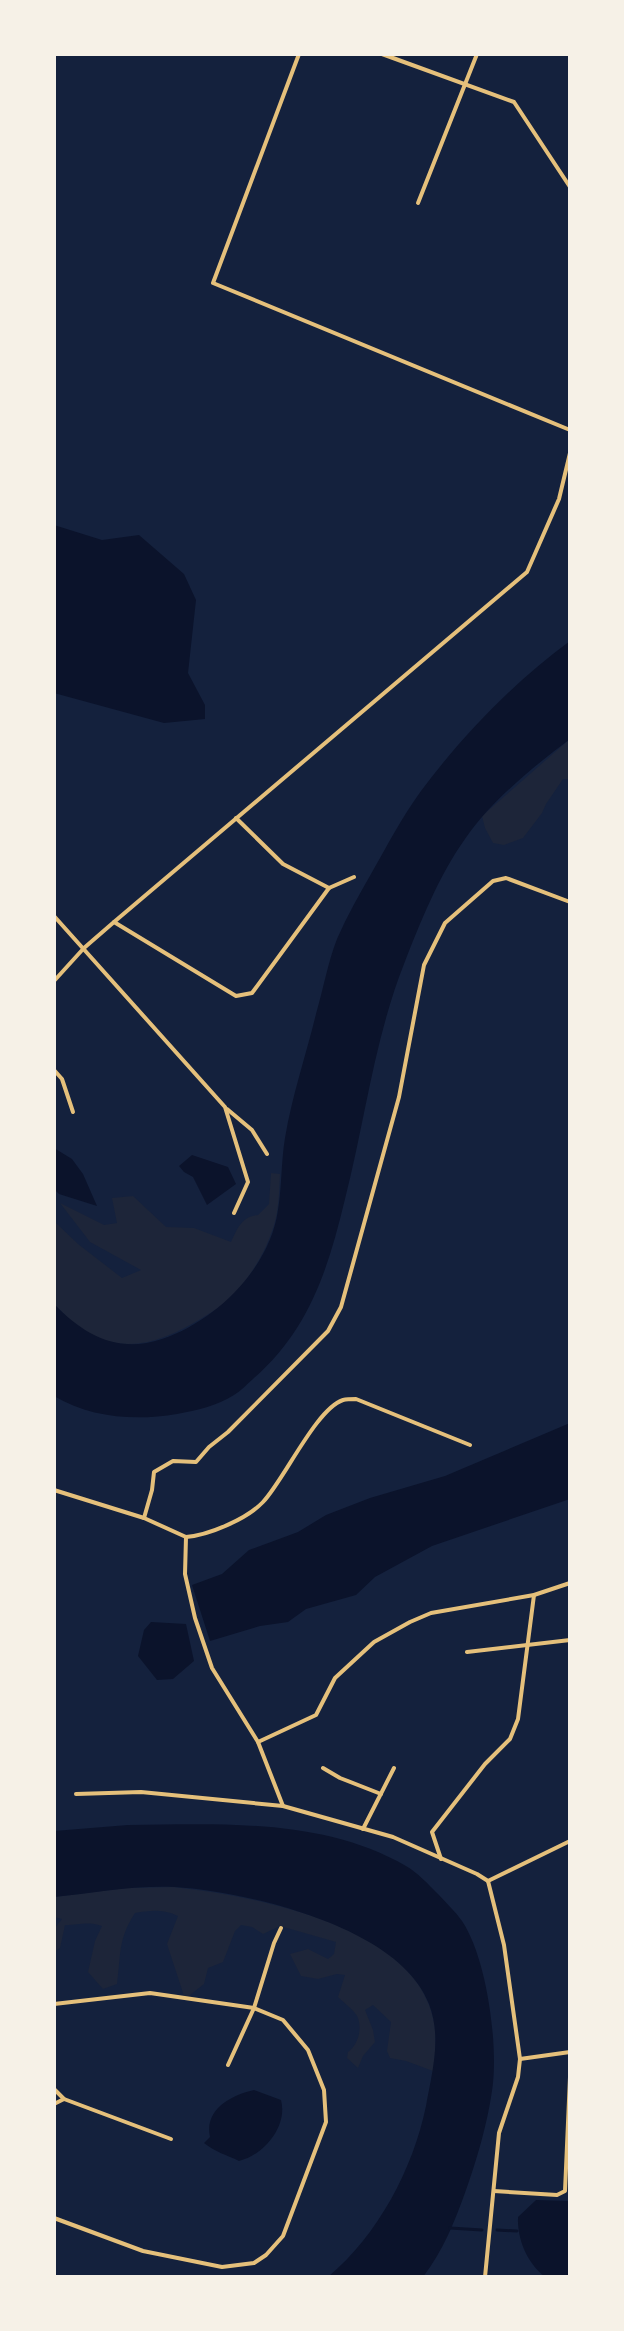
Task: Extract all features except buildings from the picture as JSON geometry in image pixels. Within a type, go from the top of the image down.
[{"type":"street","points":[[299,54],[213,283],[570,430]]},
{"type":"street","points":[[382,54],[514,102],[570,187]]},
{"type":"street","points":[[418,203],[477,54]]},
{"type":"street","points":[[54,981],[84,948],[114,922],[527,572],[559,499],[570,453]]},
{"type":"street","points":[[236,818],[283,864],[329,888]]},
{"type":"street","points":[[114,922],[236,996],[252,993],[329,888],[354,877]]},
{"type":"street","points":[[144,1518],[154,1472],[173,1461],[196,1462],[328,1331],[335,1319],[358,1251],[399,1097],[424,965],[445,923],[493,881],[506,878],[570,902]]},
{"type":"street","points":[[54,916],[225,1107],[252,1130],[267,1154]]},
{"type":"street","points":[[54,1070],[62,1079],[73,1112]]},
{"type":"street","points":[[225,1107],[248,1182],[234,1213]]},
{"type":"street","points":[[54,1490],[144,1518],[186,1537],[201,1536],[224,1527],[263,1503],[320,1419],[342,1400],[356,1399],[470,1445]]},
{"type":"street","points":[[186,1537],[185,1574],[195,1618],[212,1668],[258,1742],[283,1806]]},
{"type":"street","points":[[258,1742],[316,1715],[335,1678],[374,1642],[410,1622],[431,1613],[534,1595],[570,1583]]},
{"type":"street","points":[[441,1859],[432,1832],[485,1764],[510,1739],[518,1719],[534,1595]]},
{"type":"street","points":[[467,1652],[570,1640]]},
{"type":"street","points":[[323,1768],[381,1794]]},
{"type":"street","points":[[363,1829],[394,1768]]},
{"type":"street","points":[[76,1794],[141,1792],[283,1806],[393,1837],[488,1881],[504,1945],[520,2059],[518,2077],[499,2133],[485,2277]]},
{"type":"street","points":[[488,1881],[570,1841]]},
{"type":"street","points":[[228,2065],[254,2008],[281,1928]]},
{"type":"street","points":[[54,2004],[150,1993],[254,2008],[283,2020],[308,2050],[324,2090],[326,2122],[283,2236],[254,2263],[222,2267],[143,2251],[54,2218]]},
{"type":"street","points":[[520,2059],[570,2052]]},
{"type":"street","points":[[493,2190],[557,2195],[565,2191],[570,2077]]},
{"type":"street","points":[[54,2089],[64,2099],[171,2139]]},
{"type":"street","points":[[54,2104],[64,2099]]},
{"type":"shaded area","points":[[54,525],[102,540],[139,535],[184,574],[196,600],[188,673],[205,705],[205,719],[164,723],[54,693]]},
{"type":"shaded area","points":[[570,641],[570,739],[500,798],[475,825],[431,900],[404,964],[385,1022],[331,1250],[314,1297],[289,1340],[237,1393],[214,1405],[192,1411],[145,1417],[114,1416],[83,1409],[54,1396],[54,1304],[77,1325],[103,1339],[116,1343],[146,1343],[182,1331],[202,1319],[220,1306],[252,1272],[273,1231],[291,1107],[331,957],[349,914],[401,821],[437,770],[509,692]]},
{"type":"shaded area","points":[[570,739],[570,779],[563,779],[523,838],[504,845],[493,843],[482,816]]},
{"type":"shaded area","points":[[54,1148],[72,1159],[83,1174],[97,1206],[59,1194],[54,1189]]},
{"type":"shaded area","points":[[192,1155],[228,1167],[236,1184],[207,1205],[193,1177],[179,1166]]},
{"type":"shaded area","points":[[271,1173],[280,1174],[276,1220],[268,1243],[238,1290],[206,1316],[160,1338],[131,1344],[116,1343],[86,1332],[54,1304],[54,1221],[122,1278],[141,1270],[90,1242],[60,1203],[104,1225],[117,1223],[112,1198],[133,1196],[166,1227],[194,1228],[231,1242],[244,1221],[258,1215],[269,1204]]},
{"type":"shaded area","points":[[570,1423],[570,1499],[432,1546],[375,1577],[356,1595],[306,1609],[288,1622],[260,1626],[210,1641],[192,1585],[222,1574],[249,1550],[298,1532],[326,1515],[370,1498],[445,1476]]},
{"type":"shaded area","points":[[151,1622],[186,1624],[194,1661],[173,1679],[157,1680],[138,1656],[144,1630]]},
{"type":"shaded area","points":[[128,1825],[270,1827],[340,1839],[374,1850],[410,1869],[462,1921],[471,1937],[484,1979],[492,2028],[494,2073],[481,2142],[462,2202],[442,2246],[423,2277],[328,2277],[378,2221],[402,2177],[420,2130],[433,2068],[435,2030],[429,2004],[413,1977],[387,1954],[355,1934],[319,1918],[242,1897],[206,1890],[160,1887],[54,1897],[54,1831]]},
{"type":"shaded area","points":[[173,1887],[241,1897],[318,1918],[355,1934],[387,1953],[413,1977],[429,2005],[435,2029],[433,2071],[390,2058],[387,2051],[391,2022],[373,2005],[365,2010],[375,2042],[358,2068],[347,2058],[357,2041],[360,2026],[356,2014],[338,1997],[345,1975],[318,1979],[301,1976],[290,1954],[308,1949],[328,1959],[334,1954],[336,1942],[280,1926],[263,1934],[241,1925],[235,1931],[223,1962],[208,1968],[204,1984],[185,1999],[167,1944],[178,1916],[173,1914],[157,1911],[135,1913],[123,1939],[117,1984],[103,1989],[88,1972],[102,1926],[88,1923],[65,1925],[60,1948],[54,1952],[54,1929],[62,1919],[54,1917],[54,1897],[126,1888]]},
{"type":"shaded area","points":[[254,2090],[281,2100],[281,2120],[265,2146],[239,2161],[204,2143],[210,2137],[209,2127],[215,2111],[229,2100]]},
{"type":"shaded area","points":[[536,2200],[570,2201],[570,2277],[545,2277],[524,2250],[518,2217]]},
{"type":"waterway","points":[[450,2228],[482,2230]]},
{"type":"waterway","points":[[497,2230],[517,2231]]}]
